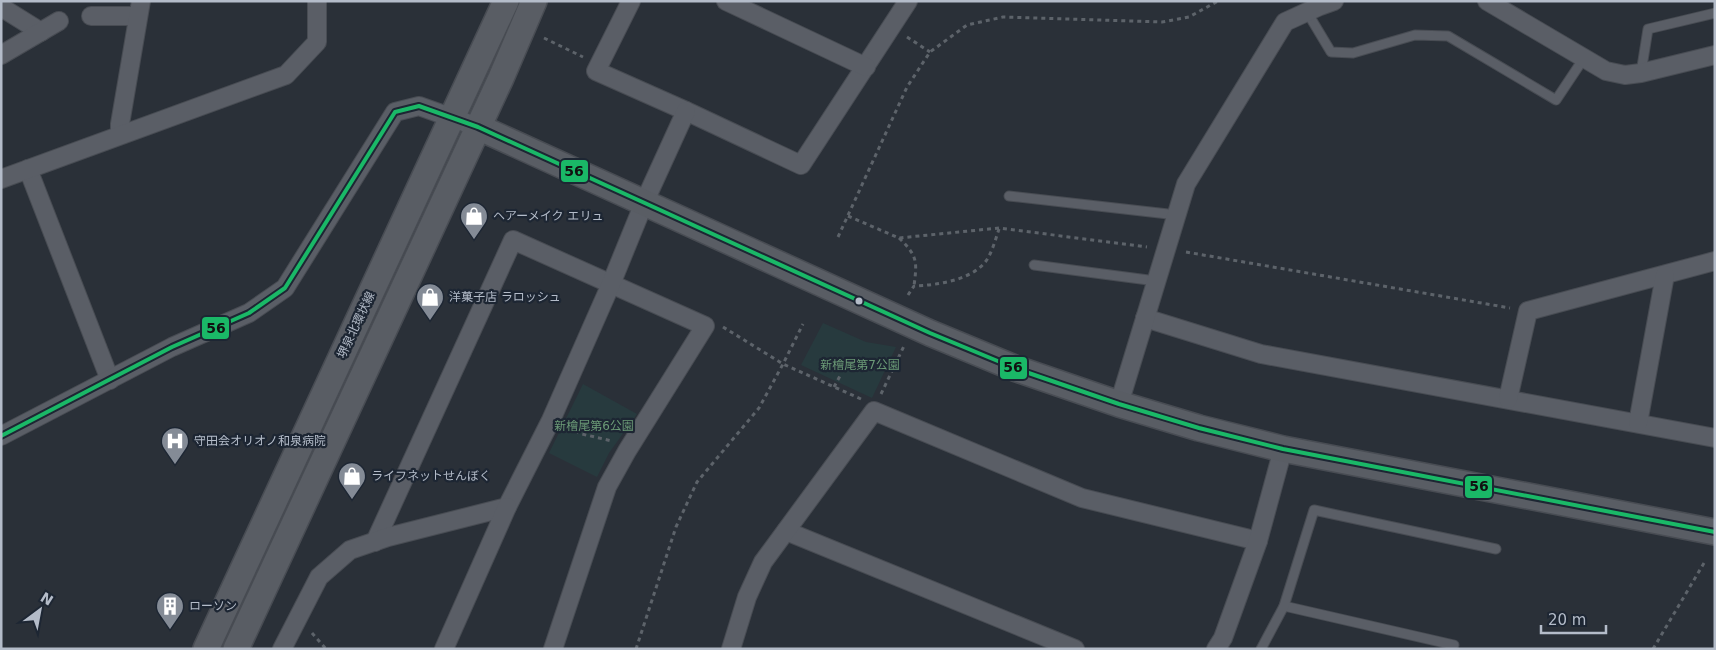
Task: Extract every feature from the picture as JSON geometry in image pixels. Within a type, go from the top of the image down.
[{"type":"main road","name":"堺泉北環状線","points":[[206,649],[505,1]]},
{"type":"main road","points":[[236,649],[478,127],[534,1]]},
{"type":"main road","points":[[478,127],[938,336],[1017,369],[1119,404],[1199,428],[1283,449],[1715,532]]},
{"type":"street","points":[[1,179],[286,74],[317,42],[317,1]]},
{"type":"street","points":[[631,1],[596,71],[686,110],[801,165],[908,1]]},
{"type":"street","points":[[726,1],[866,67]]},
{"type":"street","points":[[1119,404],[1186,184],[1285,22],[1334,1]]},
{"type":"street","points":[[1487,1],[1606,71],[1625,75],[1641,73],[1715,55]]},
{"type":"street","points":[[1,7],[41,32]]},
{"type":"street","points":[[91,16],[139,9],[120,124],[120,135]]},
{"type":"street","points":[[1,55],[59,21]]},
{"type":"street","points":[[1,436],[172,347],[249,313],[286,288],[395,112],[419,106],[478,127]]},
{"type":"street","points":[[444,649],[507,507],[551,420],[686,110]]},
{"type":"street","points":[[28,169],[110,380]]},
{"type":"street","points":[[375,542],[513,240],[705,326],[627,451],[607,487],[553,649]]},
{"type":"street","points":[[1508,399],[1528,310],[1715,261]]},
{"type":"street","points":[[1638,423],[1666,275]]},
{"type":"street","points":[[1145,318],[1261,354],[1715,438]]},
{"type":"street","points":[[730,649],[747,597],[763,562],[874,411],[1082,498],[1258,541]]},
{"type":"street","points":[[1216,649],[1223,638],[1258,541],[1283,449]]},
{"type":"street","points":[[282,649],[319,577],[350,550],[388,537],[507,507]]},
{"type":"street","points":[[786,531],[1075,649]]},
{"type":"lane","points":[[1307,12],[1331,52],[1353,53],[1415,35],[1448,36],[1556,100],[1584,58]]},
{"type":"lane","points":[[1641,73],[1648,29],[1715,12]]},
{"type":"lane","points":[[1009,196],[1177,215]]},
{"type":"lane","points":[[1034,265],[1156,281]]},
{"type":"lane","points":[[1261,649],[1284,606],[1314,510],[1496,549]]},
{"type":"lane","points":[[1284,606],[1454,645]]},
{"type":"path","points":[[838,237],[907,87],[930,52],[966,25],[1003,17],[1162,22],[1189,17],[1218,1]]},
{"type":"path","points":[[537,34],[600,64]]},
{"type":"path","points":[[906,37],[930,52]]},
{"type":"path","points":[[848,216],[899,238],[910,248],[916,258],[917,269],[914,286],[908,295]]},
{"type":"path","points":[[899,238],[1000,228],[1166,249],[1528,310]]},
{"type":"path","points":[[914,286],[941,284],[960,278],[977,269],[987,259],[1000,228]]},
{"type":"path","points":[[636,649],[676,527],[697,482],[759,408],[803,324]]},
{"type":"path","points":[[721,326],[783,364],[867,401],[874,411]]},
{"type":"path","points":[[874,411],[905,342]]},
{"type":"path","points":[[881,365],[892,370]]},
{"type":"path","points":[[834,387],[841,374]]},
{"type":"path","points":[[582,434],[609,440]]},
{"type":"path","points":[[1653,649],[1704,563]]},
{"type":"green space","name":"新檜尾第7公園","points":[[823,323],[866,342],[896,347],[872,398],[801,365]]},
{"type":"green space","name":"新檜尾第6公園","points":[[583,384],[637,414],[609,453],[597,477],[549,453]]},
{"type":"transit line","name":"56","points":[[1,436],[172,347],[249,313],[285,288],[395,112],[419,106],[478,127],[930,333],[1017,369],[1119,404],[1199,428],[1283,449],[1715,532]]},
{"type":"place","name":"ヘアーメイク エリュ","points":[[474,240]]},
{"type":"place","name":"洋菓子店 ラロッシュ","points":[[430,321]]},
{"type":"place","name":"守田会オリオノ和泉病院","points":[[175,465]]},
{"type":"place","name":"ライフネットせんぼく","points":[[352,500]]},
{"type":"place","name":"ローソン","points":[[170,630]]}]
